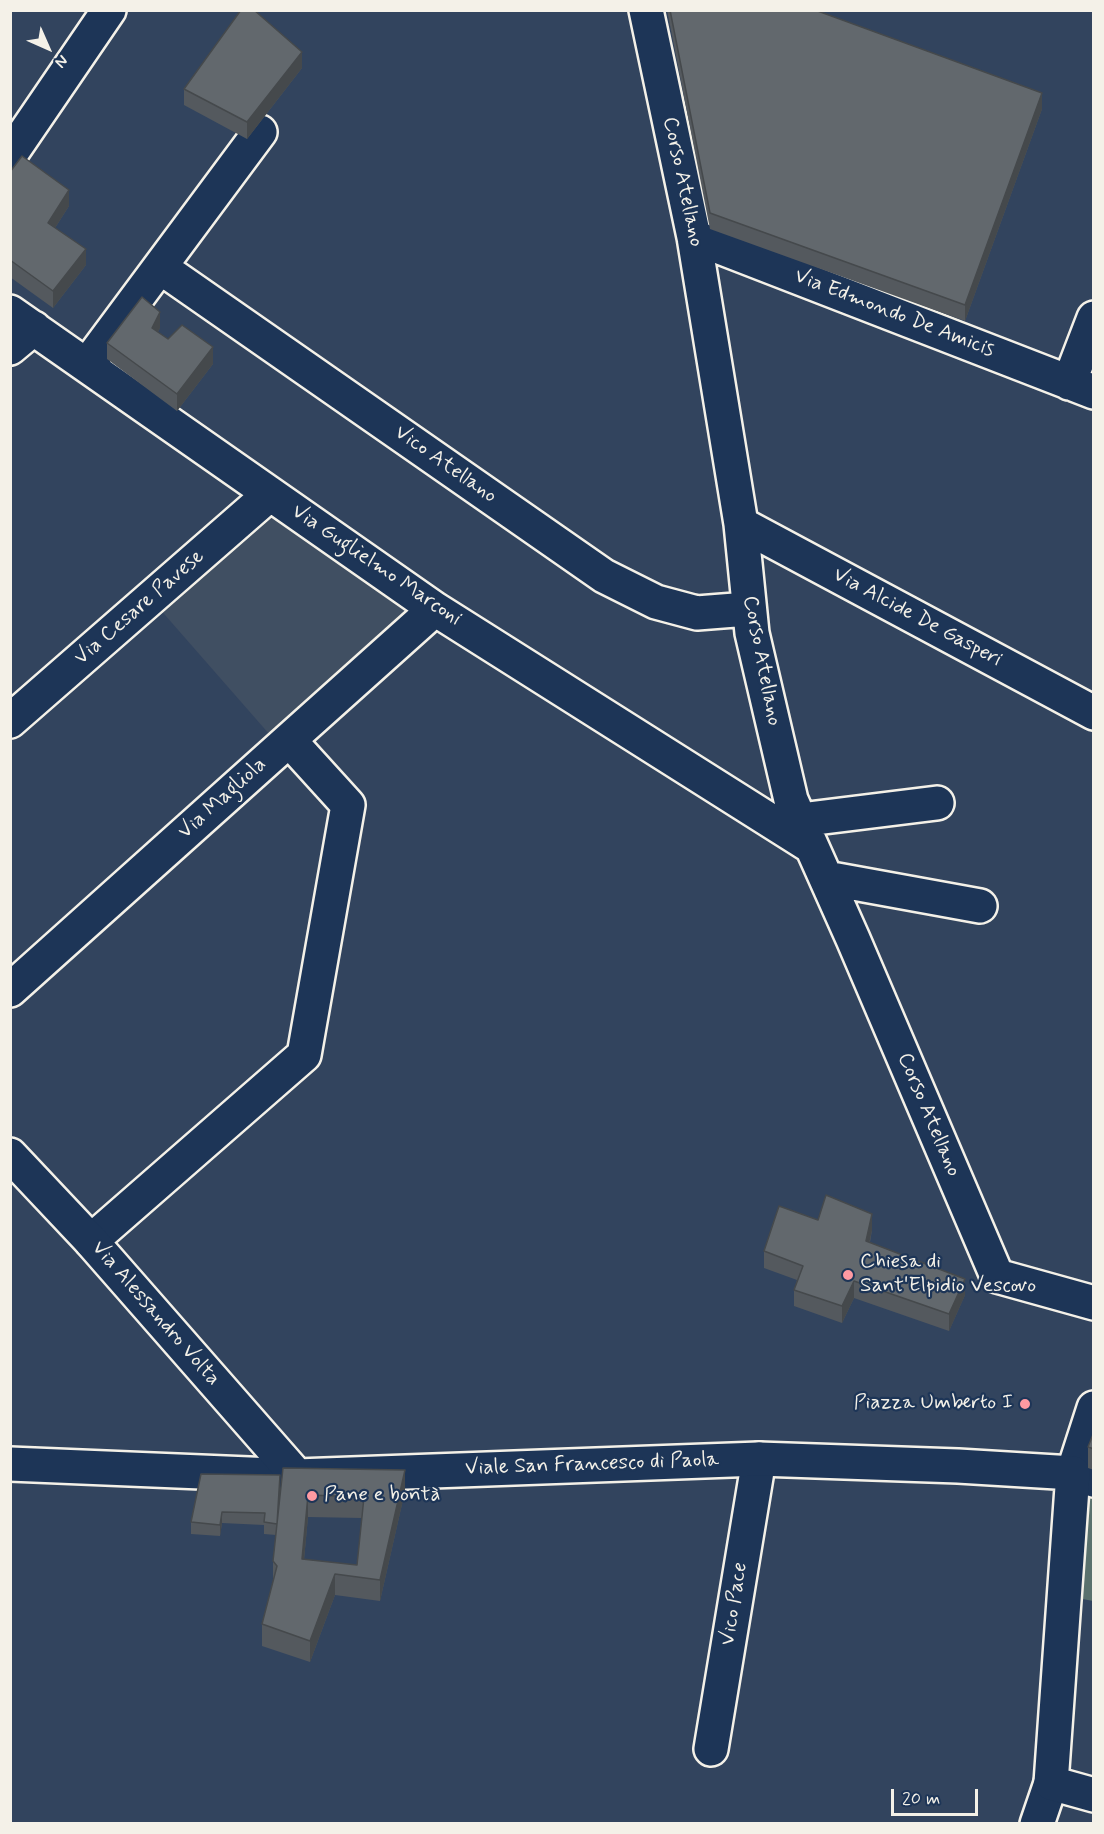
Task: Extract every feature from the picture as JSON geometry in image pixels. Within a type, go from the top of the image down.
[{"type":"street","points":[[10,155],[109,10]]},
{"type":"street","name":"Corso Atellano","points":[[646,10],[694,237],[741,524],[752,633],[791,800],[997,1276],[1094,1303]]},
{"type":"street","points":[[87,365],[260,132]]},
{"type":"street","name":"Via Edmondo De Amicis","points":[[694,237],[1081,387]]},
{"type":"street","name":"Vico Atellano","points":[[160,267],[604,576],[656,602],[697,613],[748,609]]},
{"type":"street","points":[[1081,387],[1094,318]]},
{"type":"street","name":"Via Guglielmo Marconi","points":[[18,329],[87,365],[435,609],[750,808],[806,833]]},
{"type":"street","name":"Via Cesare Pavese","points":[[10,722],[270,494]]},
{"type":"street","name":"Via Alcide De Gasperi","points":[[741,524],[1094,713]]},
{"type":"street","name":"Via Magliola","points":[[10,990],[435,609]]},
{"type":"street","points":[[91,1241],[304,1054],[348,805],[289,740]]},
{"type":"street","points":[[750,808],[780,752]]},
{"type":"street","points":[[806,833],[937,803]]},
{"type":"street","points":[[826,878],[980,906]]},
{"type":"street","name":"Via Alessandro Volta","points":[[10,1155],[91,1241],[297,1476]]},
{"type":"street","points":[[1036,1824],[1051,1783],[1083,1476],[1094,1408]]},
{"type":"street","name":"Viale San Francesco di Paola","points":[[10,1464],[297,1476],[759,1459],[958,1466],[1083,1476]]},
{"type":"street","name":"Vico Pace","points":[[711,1749],[759,1459]]},
{"type":"street","points":[[1051,1783],[1094,1795]]},
{"type":"shaded area","points":[[269,509],[407,605],[406,618],[270,735],[158,607]]},
{"type":"green space","points":[[1075,1484],[1093,1490],[1093,1601],[1067,1596]]},
{"type":"building","points":[[241,10],[254,10],[302,52],[247,122],[184,89]]},
{"type":"building","points":[[670,10],[815,10],[1042,93],[965,305],[710,213]]},
{"type":"building","points":[[22,156],[69,190],[48,223],[86,249],[53,291],[10,260],[10,172]]},
{"type":"building","points":[[142,297],[160,312],[152,328],[168,339],[182,325],[213,347],[177,394],[107,343]]},
{"type":"building","name":"Chiesa di Sant'Elpidio Vescovo","points":[[826,1195],[872,1214],[866,1241],[965,1279],[949,1314],[854,1281],[842,1306],[794,1290],[803,1266],[764,1251],[779,1206],[818,1220]]},
{"type":"building","points":[[1094,1432],[1094,1449],[1088,1447]]},
{"type":"building","points":[[283,1468],[405,1470],[380,1580],[335,1574],[310,1641],[262,1624],[277,1566],[273,1561]],"holes":[[[308,1495],[364,1497],[357,1565],[302,1559]]]},
{"type":"building","points":[[201,1474],[280,1475],[277,1524],[264,1522],[265,1513],[222,1512],[220,1525],[191,1522]]},
{"type":"place","name":"Chiesa di Sant'Elpidio Vescovo","points":[[848,1275]]},
{"type":"place","name":"Piazza Umberto I","points":[[1025,1404]]},
{"type":"place","name":"Pane e bontà","points":[[312,1496]]}]
